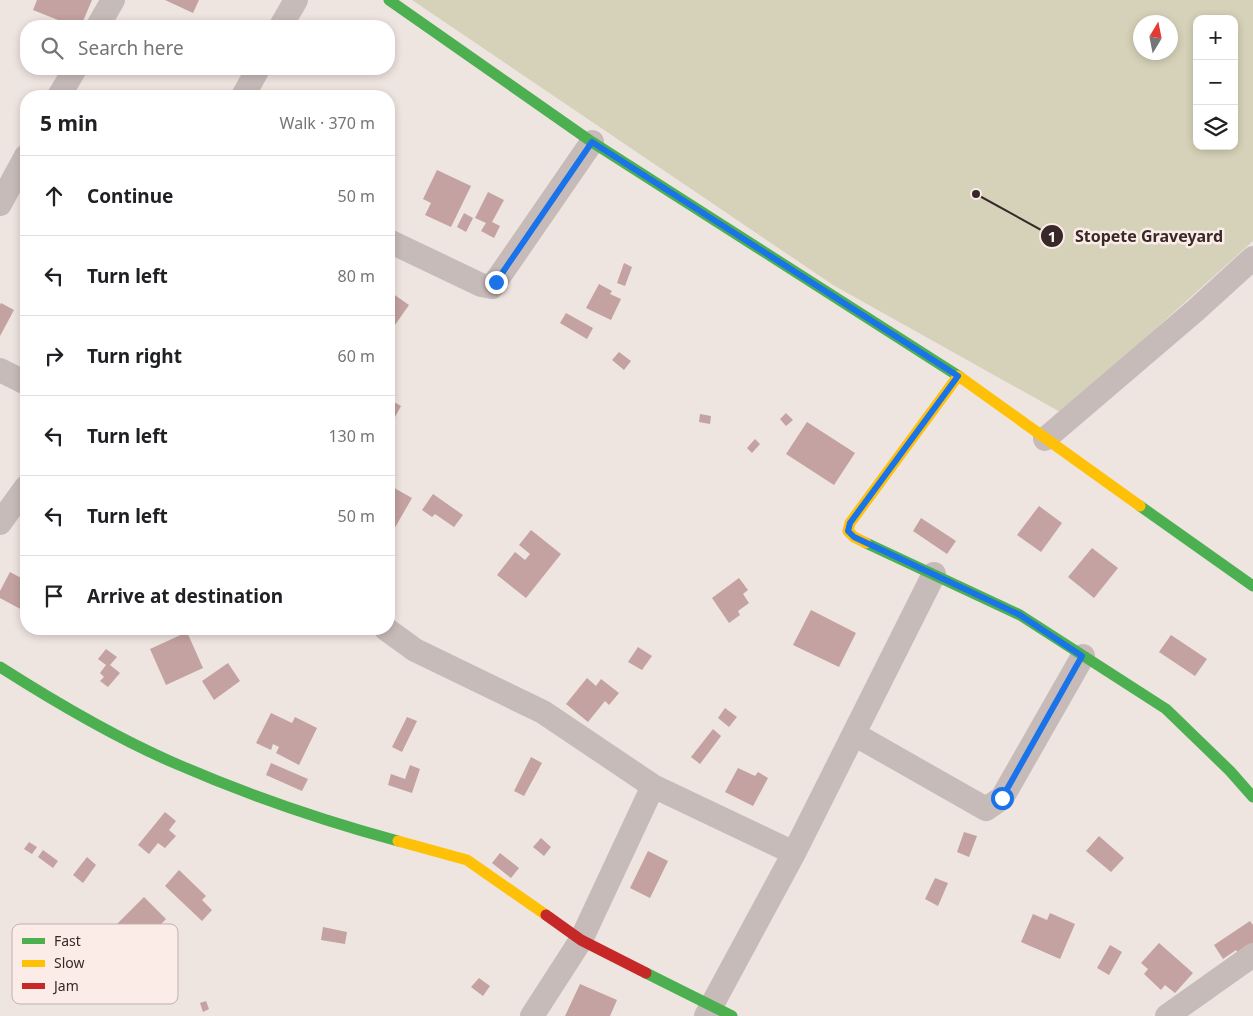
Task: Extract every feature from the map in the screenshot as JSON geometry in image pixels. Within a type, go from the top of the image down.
[{"type":"street","points":[[101,20],[113,0]]},
{"type":"street","points":[[284,20],[296,0]]},
{"type":"street","points":[[390,0],[592,142],[958,376],[1253,586]]},
{"type":"street","points":[[63,90],[72,75]]},
{"type":"street","points":[[246,90],[255,75]]},
{"type":"street","points":[[395,244],[481,285],[492,287],[592,142]]},
{"type":"street","points":[[0,204],[20,167]]},
{"type":"street","points":[[1045,439],[1196,310],[1253,258]]},
{"type":"street","points":[[0,370],[20,380]]},
{"type":"street","points":[[958,376],[850,523],[848,531],[854,537],[1020,615],[1166,709],[1230,771],[1253,797]]},
{"type":"street","points":[[0,523],[20,495]]},
{"type":"street","points":[[0,667],[62,706],[172,762],[322,820],[467,860],[581,940],[716,1012],[934,574]]},
{"type":"street","points":[[394,635],[415,650],[543,712],[653,786],[794,853]]},
{"type":"street","points":[[854,734],[986,809],[1002,798],[1082,656]]},
{"type":"street","points":[[532,1016],[581,940],[653,786]]},
{"type":"street","points":[[1167,1016],[1253,956]]},
{"type":"shaded area","points":[[412,0],[1253,0],[1253,241],[1062,413],[833,285]]},
{"type":"building","points":[[37,0],[92,0],[84,20],[58,20],[33,10]]},
{"type":"building","points":[[165,0],[199,0],[193,13]]},
{"type":"building","points":[[437,170],[471,186],[451,227],[425,215],[431,203],[423,199]]},
{"type":"building","points":[[488,192],[504,200],[492,222],[500,226],[494,238],[481,231],[486,223],[475,218]]},
{"type":"building","points":[[464,213],[473,218],[466,232],[457,227]]},
{"type":"building","points":[[624,263],[632,267],[625,286],[617,283]]},
{"type":"building","points":[[599,284],[612,291],[610,294],[621,299],[611,320],[586,308]]},
{"type":"building","points":[[395,295],[409,305],[395,325]]},
{"type":"building","points":[[1,303],[14,310],[0,336],[0,305]]},
{"type":"building","points":[[566,313],[593,328],[587,339],[560,323]]},
{"type":"building","points":[[619,352],[631,361],[624,370],[612,360]]},
{"type":"building","points":[[395,402],[401,406],[395,417]]},
{"type":"building","points":[[786,413],[793,420],[786,426],[780,419]]},
{"type":"building","points":[[700,414],[711,416],[710,424],[699,422]]},
{"type":"building","points":[[807,422],[855,453],[834,485],[786,454]]},
{"type":"building","points":[[755,439],[760,444],[752,453],[747,448]]},
{"type":"building","points":[[395,488],[412,498],[395,528]]},
{"type":"building","points":[[433,494],[463,515],[454,527],[435,514],[432,517],[422,510]]},
{"type":"building","points":[[1039,506],[1062,523],[1041,552],[1017,535]]},
{"type":"building","points":[[921,518],[956,541],[947,554],[913,531]]},
{"type":"building","points":[[531,530],[561,554],[526,598],[497,575],[515,552],[525,560],[530,554],[519,545]]},
{"type":"building","points":[[1092,548],[1118,568],[1094,598],[1068,577]]},
{"type":"building","points":[[10,572],[20,577],[20,609],[0,598],[0,591]]},
{"type":"building","points":[[739,578],[748,590],[743,594],[749,603],[738,611],[740,615],[729,623],[712,598]]},
{"type":"building","points":[[811,610],[856,633],[839,667],[793,645]]},
{"type":"building","points":[[180,635],[188,635],[203,668],[166,685],[150,649]]},
{"type":"building","points":[[1171,635],[1207,659],[1195,676],[1159,652]]},
{"type":"building","points":[[638,647],[652,656],[642,670],[628,662]]},
{"type":"building","points":[[106,649],[117,657],[110,665],[120,673],[108,687],[100,681],[104,677],[100,673],[106,665],[98,659]]},
{"type":"building","points":[[228,663],[240,681],[214,700],[202,681]]},
{"type":"building","points":[[587,678],[596,686],[601,679],[619,693],[609,705],[605,701],[588,722],[566,704]]},
{"type":"building","points":[[725,708],[737,717],[729,727],[718,718]]},
{"type":"building","points":[[271,713],[292,723],[295,717],[317,728],[299,765],[276,753],[279,747],[273,744],[271,750],[256,743]]},
{"type":"building","points":[[407,717],[417,721],[402,752],[392,747]]},
{"type":"building","points":[[713,729],[721,736],[700,764],[691,757]]},
{"type":"building","points":[[531,757],[542,763],[524,796],[514,791]]},
{"type":"building","points":[[271,763],[308,779],[302,791],[266,775]]},
{"type":"building","points":[[410,765],[420,769],[412,793],[388,785],[391,774],[405,779]]},
{"type":"building","points":[[738,768],[755,776],[758,772],[768,778],[753,806],[725,792]]},
{"type":"building","points":[[165,812],[176,821],[169,830],[176,836],[165,848],[158,843],[149,854],[138,845]]},
{"type":"building","points":[[964,832],[977,836],[969,857],[957,852]]},
{"type":"building","points":[[1099,836],[1124,858],[1111,872],[1086,851]]},
{"type":"building","points":[[541,838],[551,847],[544,856],[533,847]]},
{"type":"building","points":[[29,842],[37,847],[32,854],[24,849]]},
{"type":"building","points":[[43,850],[58,861],[53,868],[38,857]]},
{"type":"building","points":[[648,851],[668,861],[650,898],[630,888]]},
{"type":"building","points":[[500,853],[519,868],[511,878],[492,863]]},
{"type":"building","points":[[87,857],[96,865],[83,883],[73,875]]},
{"type":"building","points":[[179,870],[206,896],[202,900],[212,910],[202,921],[165,886]]},
{"type":"building","points":[[935,878],[948,883],[938,906],[925,899]]},
{"type":"building","points":[[144,897],[166,919],[161,924],[117,924]]},
{"type":"building","points":[[1050,913],[1075,924],[1060,959],[1021,942],[1033,914],[1047,920]]},
{"type":"building","points":[[1250,921],[1253,925],[1253,945],[1239,955],[1236,950],[1223,959],[1214,945]]},
{"type":"building","points":[[323,927],[347,932],[345,944],[321,940]]},
{"type":"building","points":[[1159,943],[1193,973],[1175,993],[1165,985],[1161,990],[1144,974],[1148,969],[1141,963]]},
{"type":"building","points":[[1110,945],[1122,952],[1109,975],[1097,968]]},
{"type":"building","points":[[479,978],[490,986],[483,996],[471,987]]},
{"type":"building","points":[[580,984],[617,1000],[610,1016],[565,1016]]},
{"type":"building","points":[[206,1001],[209,1009],[203,1012],[200,1003]]},
{"type":"traffic: fast","points":[[389,0],[592,142],[960,377]]},
{"type":"traffic: fast","points":[[1140,506],[1253,586]]},
{"type":"traffic: fast","points":[[866,543],[1020,615],[1166,709],[1230,771],[1253,797]]},
{"type":"traffic: fast","points":[[0,667],[84,718],[172,762],[284,806],[398,841]]},
{"type":"traffic: fast","points":[[646,973],[732,1016]]},
{"type":"traffic: slow","points":[[866,543],[854,537],[848,531],[850,523],[958,376]]},
{"type":"traffic: slow","points":[[960,377],[1140,506]]},
{"type":"traffic: slow","points":[[398,841],[467,860],[546,915]]},
{"type":"traffic: jam","points":[[546,915],[581,940],[646,973]]},
{"type":"place","name":"Stopete Graveyard","points":[[976,194]]},
{"type":"route","points":[[496,282],[592,142],[958,376],[850,523],[848,531],[854,537],[1020,615],[1082,656],[1002,798]]}]
